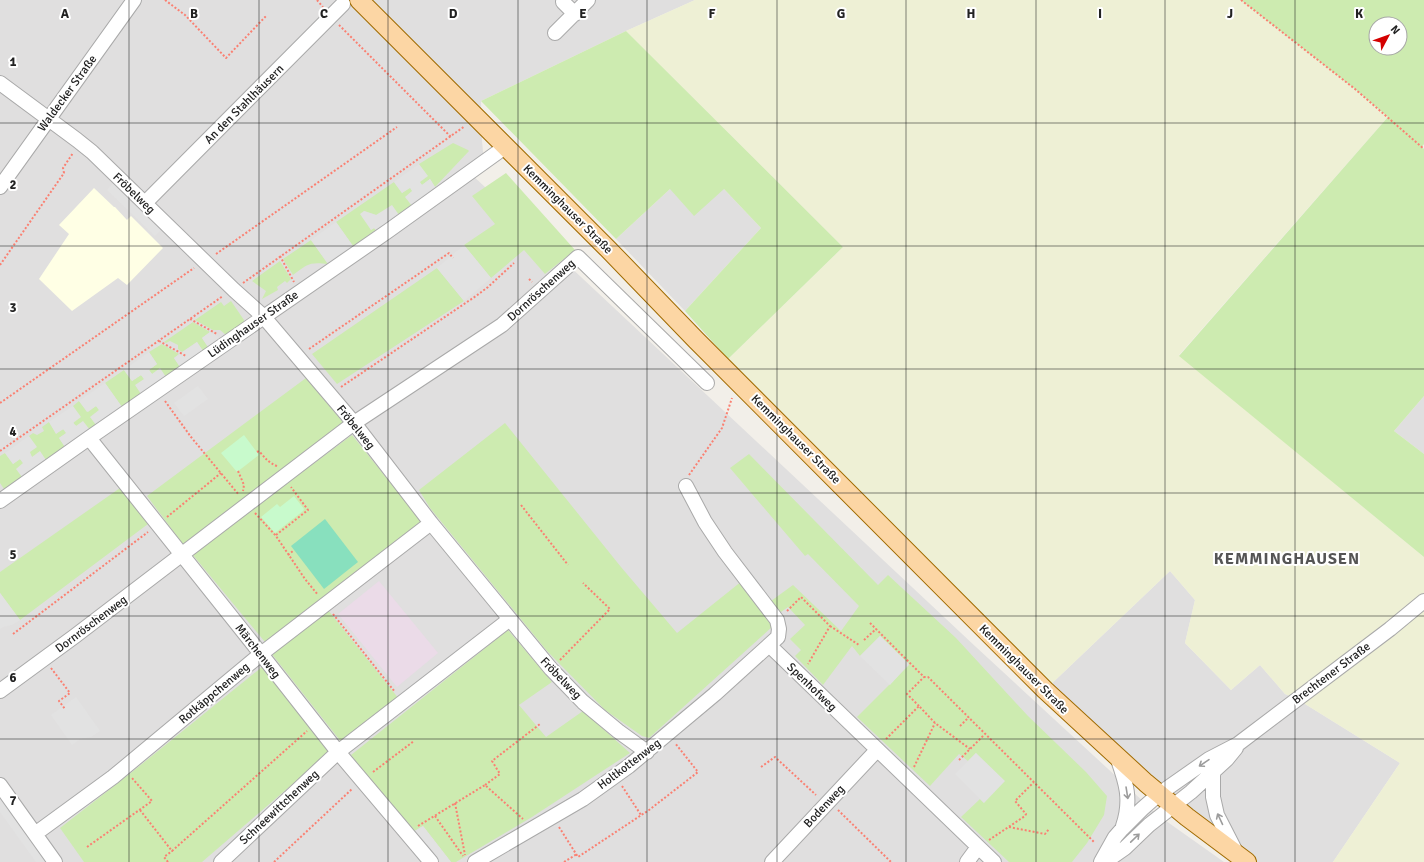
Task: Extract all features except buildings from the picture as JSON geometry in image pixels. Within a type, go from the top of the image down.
[{"type":"main road","name":"Kemminghauser Straße","points":[[351,2],[505,147],[1045,690],[1117,757],[1174,807],[1242,858]]},
{"type":"street","name":"Waldecker Straße","points":[[0,187],[134,0]]},
{"type":"street","points":[[555,33],[588,0]]},
{"type":"street","name":"An den Stahlhäusern","points":[[145,203],[331,16],[351,2]]},
{"type":"street","points":[[563,2],[575,14]]},
{"type":"street","name":"Fröbelweg","points":[[0,83],[92,152],[234,290],[263,316],[354,424],[431,523],[551,669],[589,706],[618,731],[647,752]]},
{"type":"street","name":"Lüdinghauser Straße","points":[[0,501],[263,316],[403,220],[505,147]]},
{"type":"street","name":"Dornröschenweg","points":[[0,691],[354,424],[502,324],[578,256],[707,383]]},
{"type":"street","name":"Märchenweg","points":[[89,438],[315,724],[431,862]]},
{"type":"street","points":[[686,486],[705,522],[725,552],[777,620],[779,629],[778,637],[769,646]]},
{"type":"street","name":"Rotkäppchenweg","points":[[34,834],[124,768],[261,654],[431,523]]},
{"type":"street","name":"Brechtener Straße","points":[[1122,829],[1159,794],[1210,759],[1238,744],[1390,629],[1424,601]]},
{"type":"street","name":"Schneewittchenweg","points":[[221,862],[338,752],[510,619]]},
{"type":"street","name":"Spenhofweg","points":[[769,646],[994,862]]},
{"type":"street","name":"Holtkottenweg","points":[[475,862],[583,799],[647,752],[769,646]]},
{"type":"street","name":"Brechtener Straße","points":[[1105,862],[1125,848],[1149,825],[1174,807],[1227,759],[1238,744]]},
{"type":"street","name":"Bodenweg","points":[[772,862],[877,749]]},
{"type":"street","points":[[1101,862],[1122,829],[1127,813],[1128,801],[1124,778],[1117,757]]},
{"type":"street","points":[[1213,772],[1213,797],[1217,814],[1242,858]]},
{"type":"street","points":[[0,786],[55,862]]},
{"type":"street","points":[[967,862],[978,847]]},
{"type":"path","points":[[165,0],[185,15],[226,58],[267,15]]},
{"type":"path","points":[[317,0],[451,137]]},
{"type":"path","points":[[1241,0],[1355,89],[1424,149]]},
{"type":"path","points":[[210,258],[396,127]]},
{"type":"path","points":[[0,265],[64,173],[63,168],[74,153]]},
{"type":"path","points":[[298,357],[449,253],[453,258]]},
{"type":"path","points":[[280,256],[299,292]]},
{"type":"path","points":[[330,395],[488,288],[514,263]]},
{"type":"path","points":[[0,403],[200,264]]},
{"type":"path","points":[[190,319],[229,340]]},
{"type":"path","points":[[159,341],[198,362]]},
{"type":"path","points":[[157,390],[191,437],[241,497],[244,485],[238,471]]},
{"type":"path","points":[[686,486],[690,473],[722,428],[732,398]]},
{"type":"path","points":[[257,452],[259,451],[271,464],[282,469],[308,510],[276,536]]},
{"type":"path","points":[[13,634],[221,473]]},
{"type":"path","points":[[247,505],[276,536],[305,579],[404,702]]},
{"type":"path","points":[[521,505],[568,565]]},
{"type":"path","points":[[288,555],[294,550]]},
{"type":"path","points":[[551,669],[610,609],[583,583]]},
{"type":"path","points":[[777,620],[801,597],[830,626],[859,644]]},
{"type":"path","points":[[870,623],[924,677],[928,677],[969,717],[1095,843]]},
{"type":"path","points":[[799,674],[810,662],[830,626]]},
{"type":"path","points":[[864,640],[876,628]]},
{"type":"path","points":[[44,659],[70,693],[59,701],[65,709]]},
{"type":"path","points":[[924,677],[907,694],[935,723],[970,749]]},
{"type":"path","points":[[877,749],[919,706]]},
{"type":"path","points":[[960,726],[969,717]]},
{"type":"path","points":[[908,780],[935,723]]},
{"type":"path","points":[[168,862],[164,857],[315,724]]},
{"type":"path","points":[[406,832],[435,816],[500,774],[492,761],[540,724]]},
{"type":"path","points":[[564,862],[577,854],[578,856],[641,815],[698,772],[668,734]]},
{"type":"path","points":[[959,760],[985,734]]},
{"type":"path","points":[[274,862],[362,780],[414,741]]},
{"type":"path","points":[[761,767],[776,757],[891,862]]},
{"type":"path","points":[[87,847],[152,801],[124,768]]},
{"type":"path","points":[[978,847],[1026,814],[1016,801],[1034,782]]},
{"type":"path","points":[[485,785],[532,828]]},
{"type":"path","points":[[622,786],[641,815]]},
{"type":"path","points":[[435,816],[465,859],[455,803]]},
{"type":"path","points":[[140,810],[172,851]]},
{"type":"path","points":[[552,817],[577,854]]},
{"type":"path","points":[[1009,827],[1045,834],[1049,829]]},
{"type":"shaded area","points":[[0,0],[695,0],[626,31],[481,101],[484,162],[470,173],[976,647],[1159,816],[1224,862],[0,862]]},
{"type":"shaded area","points":[[695,0],[1241,0],[1355,89],[1388,117],[1179,355],[1424,557],[1424,862],[1333,862],[1400,763],[1297,699],[1285,694],[1260,665],[1231,690],[1185,643],[1195,600],[1170,571],[1045,690],[728,359],[843,247],[626,31]]},
{"type":"shaded area","points":[[419,164],[428,176],[420,182],[422,185],[430,179],[435,187],[412,206],[405,197],[412,191],[410,188],[402,193],[394,182]]},
{"type":"shaded area","points":[[113,183],[161,230],[155,236],[107,190]]},
{"type":"shaded area","points":[[94,188],[127,220],[131,216],[163,248],[127,285],[118,278],[72,311],[39,279],[69,234],[59,225]]},
{"type":"shaded area","points":[[670,189],[724,189],[761,228],[685,311],[616,239]]},
{"type":"shaded area","points":[[392,205],[399,215],[376,230],[374,228],[371,230],[360,214],[364,211],[376,215]]},
{"type":"shaded area","points":[[336,222],[353,246],[328,264],[311,240]]},
{"type":"shaded area","points":[[464,245],[491,278],[464,301],[437,268]]},
{"type":"shaded area","points":[[210,332],[220,339],[208,347],[202,338]]},
{"type":"shaded area","points":[[197,342],[203,351],[180,367],[174,358]]},
{"type":"shaded area","points":[[149,352],[157,364],[149,370],[152,374],[160,368],[166,377],[141,394],[135,385],[144,379],[141,375],[132,381],[124,370]]},
{"type":"shaded area","points":[[105,383],[122,407],[96,425],[90,417],[99,410],[96,406],[87,412],[79,401]]},
{"type":"shaded area","points":[[198,386],[208,399],[184,416],[174,403]]},
{"type":"shaded area","points":[[1424,396],[1424,454],[1394,431]]},
{"type":"shaded area","points":[[73,406],[81,417],[73,423],[76,426],[83,421],[90,430],[65,447],[59,438],[66,433],[63,429],[56,434],[49,422]]},
{"type":"shaded area","points":[[29,436],[37,447],[30,452],[32,457],[40,451],[46,460],[22,477],[16,469],[23,463],[20,459],[13,464],[5,453]]},
{"type":"shaded area","points":[[1170,571],[1195,600],[1185,643],[1231,690],[1260,665],[1285,694],[1297,699],[1400,763],[1333,862],[1248,862],[1045,690]]},
{"type":"shaded area","points":[[379,581],[438,653],[397,687],[338,614]]},
{"type":"shaded area","points":[[0,593],[20,620],[12,625],[0,629]]},
{"type":"shaded area","points":[[880,636],[909,664],[890,685],[860,656]]},
{"type":"shaded area","points":[[76,697],[100,731],[91,737],[80,739],[72,745],[51,715]]},
{"type":"shaded area","points":[[976,753],[1005,781],[984,803],[955,774]]},
{"type":"shaded area","points":[[0,797],[46,862],[36,862],[0,812]]},
{"type":"shaded area","points":[[423,826],[451,862],[439,862],[413,832]]},
{"type":"green space","points":[[1241,0],[1424,0],[1424,144],[1422,147],[1424,149],[1424,396],[1394,431],[1424,454],[1424,557],[1179,356],[1388,117],[1355,89]]},
{"type":"green space","points":[[626,31],[843,247],[728,359],[685,311],[761,228],[724,189],[694,216],[670,189],[616,239],[481,101]]},
{"type":"green space","points":[[453,143],[469,151],[435,187],[430,179],[422,185],[419,182],[419,164]]},
{"type":"green space","points":[[506,173],[575,250],[545,274],[524,250],[491,278],[464,245],[495,224],[472,196]]},
{"type":"green space","points":[[394,182],[402,193],[410,187],[413,191],[412,206],[399,215],[376,215],[364,211],[371,230],[374,228],[376,230],[353,246],[336,222]]},
{"type":"green space","points":[[311,240],[328,264],[317,263],[309,265],[293,275],[283,259]]},
{"type":"green space","points":[[280,261],[291,279],[287,283],[285,281],[277,287],[278,290],[262,299],[266,291],[252,281]]},
{"type":"green space","points":[[437,268],[464,301],[337,384],[312,354]]},
{"type":"green space","points":[[231,301],[244,322],[226,335],[220,330],[213,330],[195,320],[221,302],[224,306]]},
{"type":"green space","points":[[193,322],[210,332],[202,338],[208,347],[203,351],[197,342],[182,352],[178,349],[178,345],[170,341],[166,343],[164,342]]},
{"type":"green space","points":[[162,344],[179,354],[174,358],[180,367],[166,377],[152,374],[149,370],[157,364],[149,352]]},
{"type":"green space","points":[[124,370],[132,381],[141,375],[144,379],[141,394],[122,407],[105,383]]},
{"type":"green space","points":[[306,378],[346,426],[185,547],[147,496]]},
{"type":"green space","points":[[79,401],[88,412],[96,406],[99,410],[96,425],[90,430],[74,424],[73,406]]},
{"type":"green space","points":[[49,422],[56,433],[64,429],[67,433],[59,438],[65,447],[46,460],[32,457],[29,453],[29,436],[33,433],[37,435],[44,431],[42,427]]},
{"type":"green space","points":[[505,423],[621,567],[677,633],[742,581],[768,615],[772,627],[649,738],[642,736],[605,710],[547,651],[430,508],[419,490]]},
{"type":"green space","points":[[244,435],[259,455],[237,472],[221,453]]},
{"type":"green space","points":[[352,435],[426,527],[265,642],[192,554]]},
{"type":"green space","points":[[5,453],[13,464],[20,459],[23,463],[22,477],[4,489],[0,483],[0,456]]},
{"type":"green space","points":[[749,454],[878,585],[888,575],[956,638],[1028,716],[1086,772],[1107,796],[1104,815],[1087,843],[1072,862],[1009,862],[961,817],[980,799],[984,803],[976,753],[968,761],[959,754],[930,786],[857,717],[909,665],[880,636],[860,656],[852,646],[823,685],[795,656],[801,650],[790,639],[805,625],[788,607],[781,612],[771,601],[793,585],[841,631],[859,606],[808,554],[805,556],[730,468]]},
{"type":"green space","points":[[120,488],[148,524],[20,620],[0,593],[0,572]]},
{"type":"green space","points":[[294,496],[304,509],[303,511],[275,533],[261,517],[277,504],[280,507]]},
{"type":"green space","points":[[325,519],[358,562],[324,589],[291,546]]},
{"type":"green space","points":[[328,610],[399,699],[342,743],[271,653]]},
{"type":"green space","points":[[508,630],[552,682],[519,705],[546,737],[583,711],[630,753],[532,817],[456,862],[451,862],[423,826],[413,832],[351,755]]},
{"type":"green space","points":[[262,667],[331,751],[202,862],[84,862],[60,828]]},
{"type":"district","name":"KEMMINGHAUSEN","points":[[1287,558]]}]
